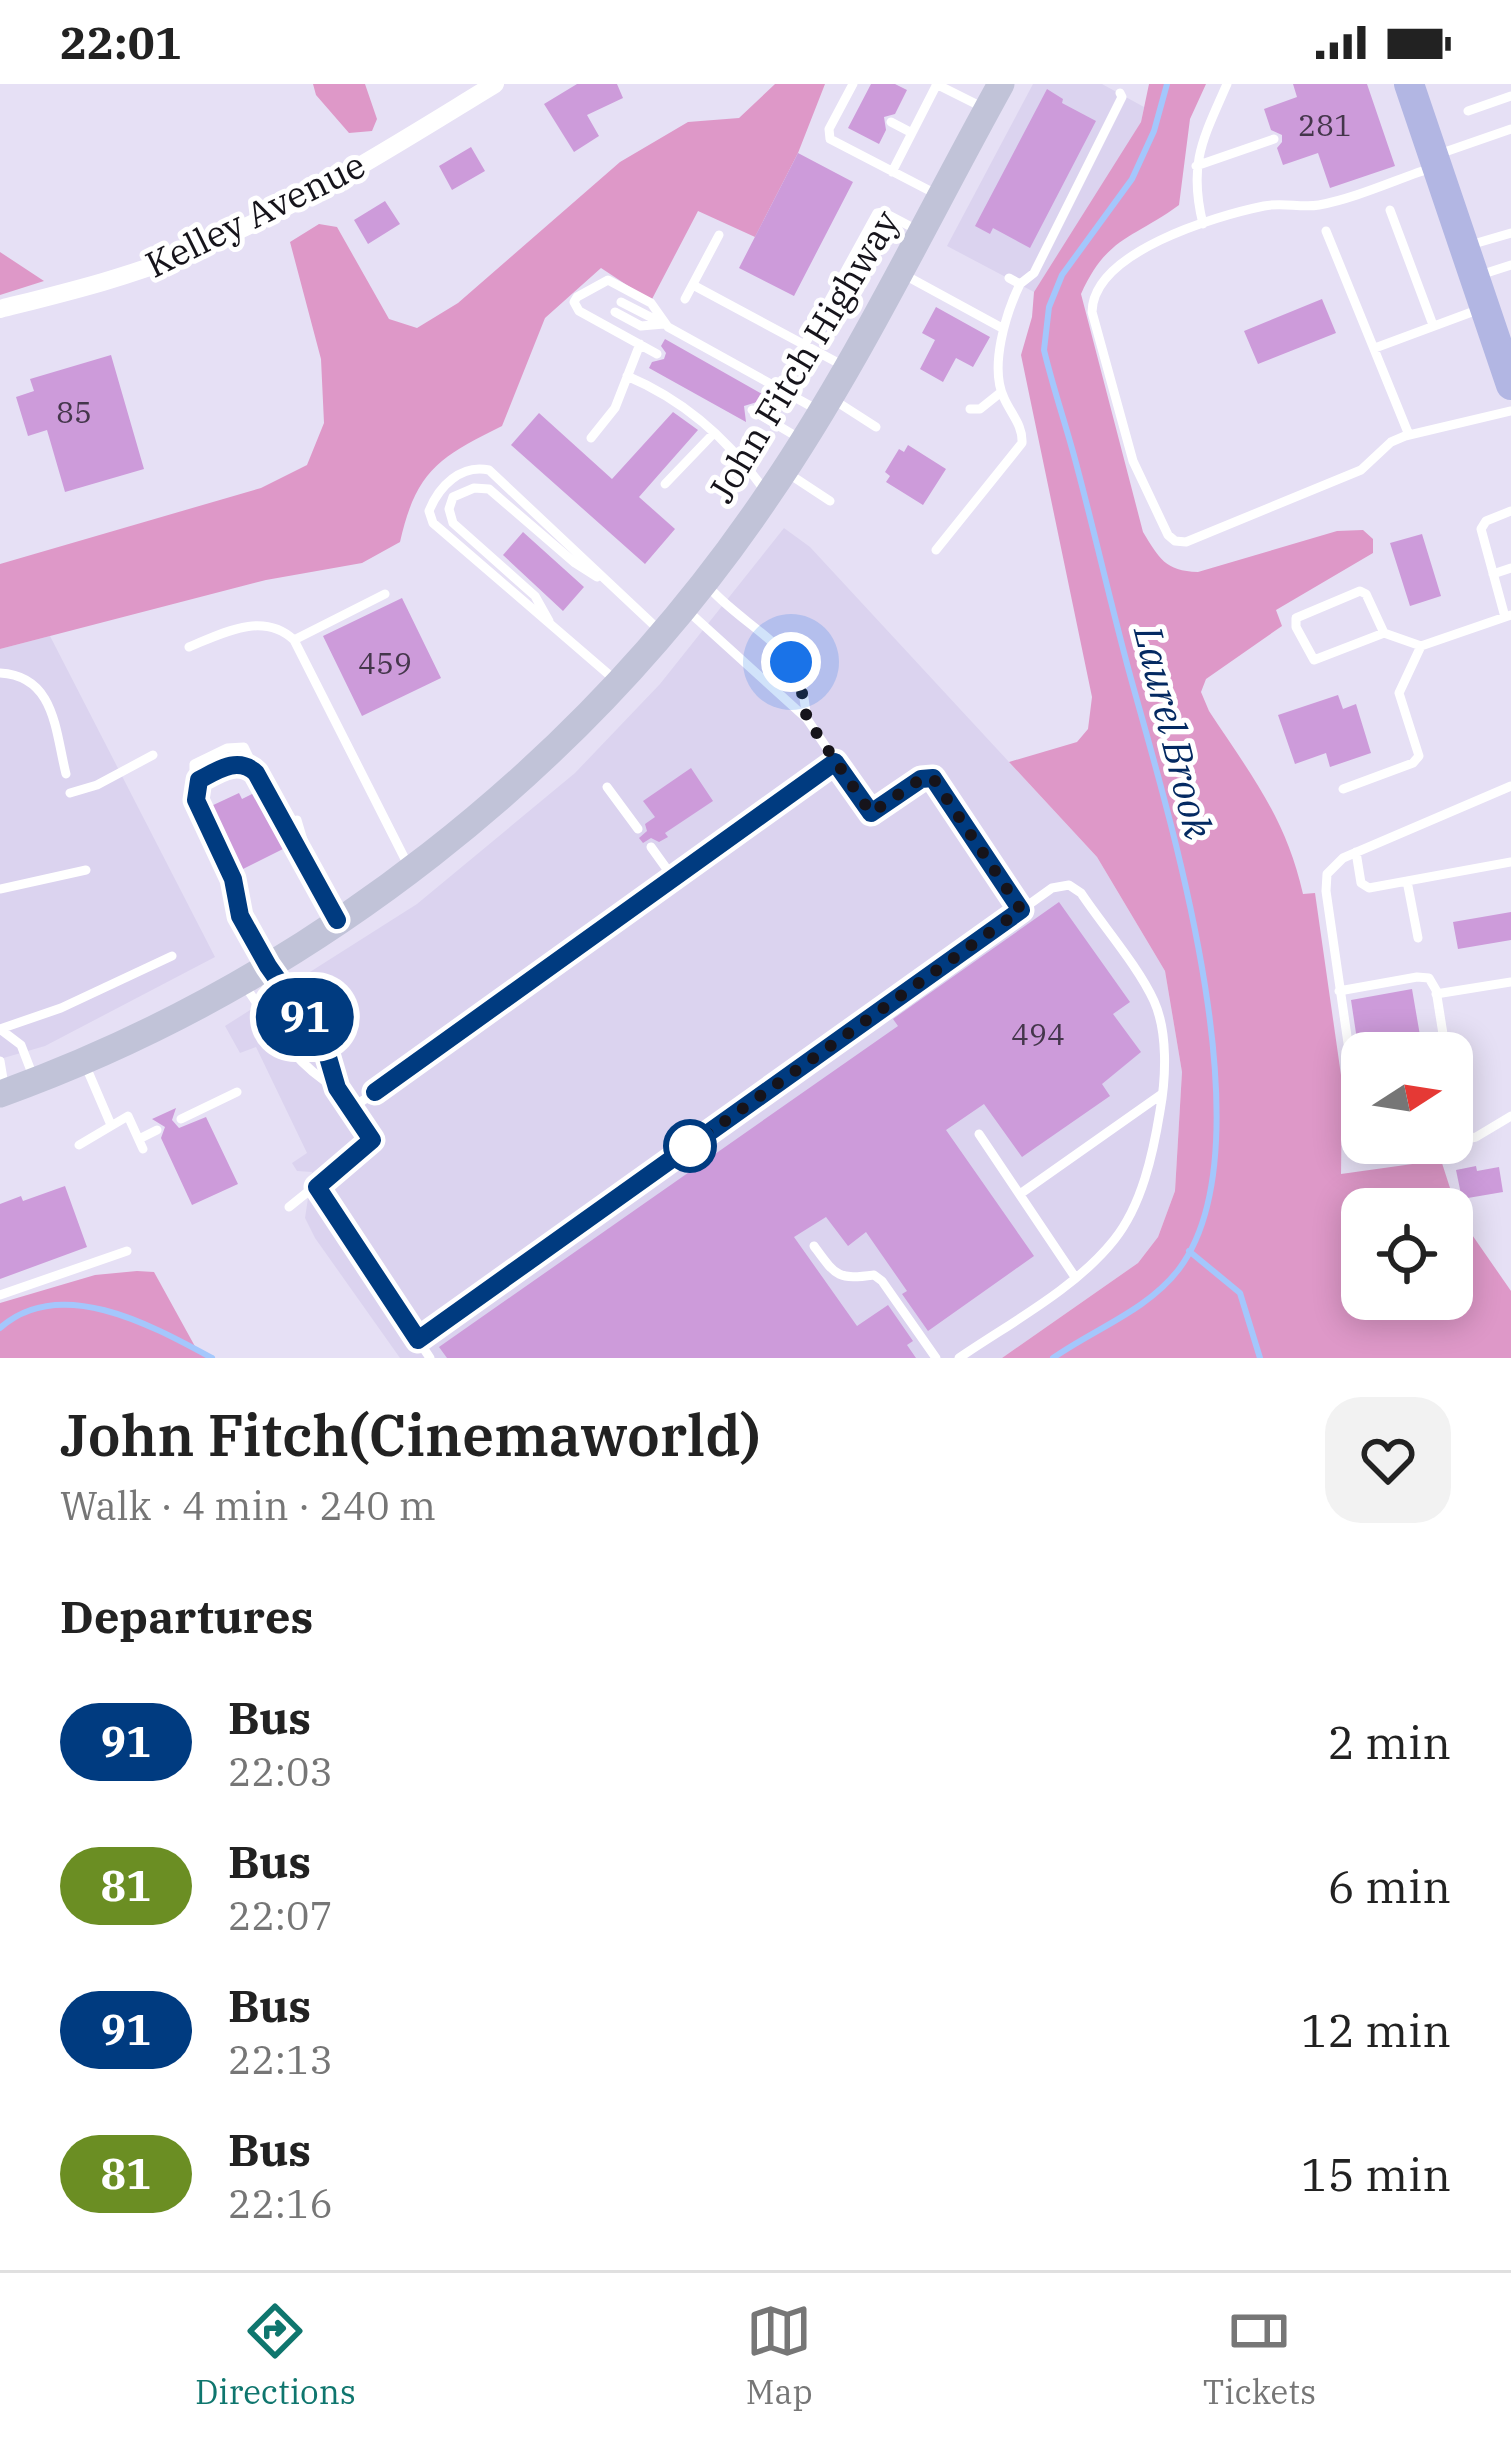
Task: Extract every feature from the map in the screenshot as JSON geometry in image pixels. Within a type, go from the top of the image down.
[{"type":"main road","name":"John Fitch Highway","points":[[3,1094],[84,1062],[242,982],[337,920],[410,869],[523,776],[617,682],[685,608],[768,495],[847,368],[1001,84]]},
{"type":"main road","points":[[1409,84],[1511,385]]},
{"type":"street","name":"Kelley Avenue","points":[[0,309],[118,278],[206,245],[330,184],[495,84]]},
{"type":"lane","points":[[854,84],[830,129],[830,139],[939,195]]},
{"type":"lane","points":[[892,172],[936,84],[987,110]]},
{"type":"lane","points":[[1203,224],[1195,192],[1196,166],[1227,84]]},
{"type":"lane","points":[[936,550],[1022,443],[1022,430],[1000,393],[1002,328],[1015,281],[1034,273],[1120,93]]},
{"type":"lane","points":[[1468,111],[1511,96]]},
{"type":"lane","points":[[845,99],[859,106]]},
{"type":"lane","points":[[890,122],[911,133]]},
{"type":"lane","points":[[1511,129],[1326,203],[1260,206],[1203,224],[1127,257],[1092,302],[1133,461],[1171,538],[1186,542],[1361,470],[1391,442],[1511,411]]},
{"type":"lane","points":[[1196,166],[1274,139]]},
{"type":"lane","points":[[1390,210],[1432,325]]},
{"type":"lane","points":[[805,344],[877,212],[920,231]]},
{"type":"lane","points":[[1326,231],[1409,435]]},
{"type":"lane","points":[[1470,262],[1511,232]]},
{"type":"lane","points":[[686,299],[719,235]]},
{"type":"lane","points":[[1470,262],[1511,265]]},
{"type":"lane","points":[[898,272],[1002,328]]},
{"type":"lane","points":[[657,354],[579,311],[575,299],[605,279],[654,305],[664,325]]},
{"type":"lane","points":[[693,285],[847,368]]},
{"type":"lane","points":[[606,326],[627,291]]},
{"type":"lane","points":[[618,307],[876,427]]},
{"type":"lane","points":[[1375,348],[1485,308]]},
{"type":"lane","points":[[591,439],[615,408],[640,344]]},
{"type":"lane","points":[[627,376],[669,394],[748,466],[768,495]]},
{"type":"lane","points":[[970,409],[980,410],[1000,393]]},
{"type":"lane","points":[[752,410],[803,440]]},
{"type":"lane","points":[[665,484],[714,433]]},
{"type":"lane","points":[[558,628],[540,618],[434,524],[430,506],[447,483],[467,470],[489,470],[582,554],[606,583]]},
{"type":"lane","points":[[784,470],[830,501]]},
{"type":"lane","points":[[617,682],[548,620],[535,596],[454,523],[449,509],[453,497],[474,488],[489,489],[662,632]]},
{"type":"lane","points":[[1384,633],[1366,594],[1360,591],[1300,615],[1295,622],[1314,660],[1384,633],[1421,646],[1508,616],[1482,524],[1511,511]]},
{"type":"lane","points":[[1493,574],[1511,568]]},
{"type":"lane","points":[[705,583],[791,662],[799,677],[807,719]]},
{"type":"lane","points":[[294,640],[385,594]]},
{"type":"lane","points":[[685,608],[807,719],[871,813],[921,779],[933,778],[1021,910]]},
{"type":"lane","points":[[189,647],[254,625],[280,630],[294,640],[410,869]]},
{"type":"lane","points":[[1343,789],[1413,763],[1419,756],[1399,693],[1421,646]]},
{"type":"lane","points":[[0,673],[20,675],[39,688],[50,709],[66,774]]},
{"type":"lane","points":[[289,1207],[372,1140],[337,1088],[325,1047],[268,966],[240,916],[233,879],[196,800],[194,764],[231,746],[248,750],[279,819],[337,920]]},
{"type":"lane","points":[[70,793],[94,786],[152,755]]},
{"type":"lane","points":[[351,1109],[835,762]]},
{"type":"lane","points":[[196,800],[199,780],[232,764],[245,764],[262,778]]},
{"type":"lane","points":[[1345,1032],[1326,891],[1334,865],[1511,786]]},
{"type":"lane","points":[[607,787],[638,829]]},
{"type":"lane","points":[[297,820],[311,868]]},
{"type":"lane","points":[[651,848],[669,872]]},
{"type":"lane","points":[[1356,852],[1364,887],[1511,862]]},
{"type":"lane","points":[[0,889],[86,870]]},
{"type":"lane","points":[[1407,881],[1418,938]]},
{"type":"lane","points":[[418,1340],[1062,885],[1081,893],[1154,1002],[1164,1048],[1153,1152],[1138,1196],[1115,1239],[1075,1276],[959,1358]]},
{"type":"lane","points":[[0,1029],[53,1011],[172,956]]},
{"type":"lane","points":[[1339,991],[1424,976],[1433,983],[1442,1032]]},
{"type":"lane","points":[[242,982],[295,1057],[337,1088]]},
{"type":"lane","points":[[1436,994],[1511,982]]},
{"type":"lane","points":[[0,1029],[20,1045],[35,1081]]},
{"type":"lane","points":[[0,1061],[3,1094]]},
{"type":"lane","points":[[84,1062],[111,1125]]},
{"type":"lane","points":[[181,1119],[237,1092]]},
{"type":"lane","points":[[1019,1194],[1162,1094]]},
{"type":"lane","points":[[79,1145],[128,1116],[141,1144],[157,1130]]},
{"type":"lane","points":[[1473,1136],[1511,1116]]},
{"type":"lane","points":[[979,1134],[1075,1276]]},
{"type":"lane","points":[[317,1187],[430,1358]]},
{"type":"lane","points":[[814,1246],[841,1277],[874,1275],[882,1281],[936,1358]]},
{"type":"lane","points":[[0,1295],[127,1251]]},
{"type":"shaded area","points":[[313,84],[365,84],[377,119],[372,131],[349,133],[316,95]]},
{"type":"shaded area","points":[[775,84],[825,84],[798,153],[755,237],[698,211],[651,301],[601,268],[545,318],[502,426],[446,458],[423,482],[400,542],[362,563],[266,580],[0,649],[0,564],[261,488],[307,465],[324,423],[321,359],[290,242],[319,224],[337,227],[389,319],[417,328],[458,303],[620,162],[688,122],[739,118]]},
{"type":"shaded area","points":[[1033,84],[1102,84],[1144,107],[1141,122],[1114,171],[1034,292],[947,246]]},
{"type":"shaded area","points":[[1149,84],[1206,84],[1190,119],[1179,205],[1111,249],[1081,294],[1143,532],[1164,561],[1198,572],[1337,531],[1363,530],[1373,539],[1373,553],[1276,610],[1282,626],[1206,679],[1201,692],[1277,820],[1303,894],[1315,893],[1341,1075],[1341,1174],[1442,1164],[1450,1188],[1341,1188],[1341,1320],[1473,1320],[1473,1236],[1511,1291],[1511,1358],[1002,1358],[1138,1263],[1158,1237],[1175,1191],[1182,1072],[1165,971],[1097,857],[1009,762],[1077,742],[1088,729],[1092,697],[1021,355],[1034,292],[1141,122]]},
{"type":"shaded area","points":[[0,252],[44,281],[0,295]]},
{"type":"shaded area","points":[[784,528],[810,547],[1097,857],[1165,971],[1182,1072],[1175,1191],[1158,1237],[1138,1263],[1002,1358],[400,1358],[315,1238],[305,1218],[312,1172],[297,1171],[292,1163],[307,1153],[256,1047],[240,1053],[225,1026],[417,904],[575,773],[660,684]]},
{"type":"shaded area","points":[[50,636],[215,957],[45,1046],[0,1059],[0,649]]},
{"type":"shaded area","points":[[154,1272],[197,1350],[212,1358],[0,1358],[0,1303],[95,1275]]},
{"type":"building","points":[[577,84],[617,84],[623,98],[587,115],[599,136],[574,152],[544,104]]},
{"type":"building","points":[[871,84],[895,84],[907,90],[895,114],[884,117],[886,130],[879,144],[848,128]]},
{"type":"building","points":[[1293,84],[1367,84],[1395,166],[1330,188],[1318,153],[1283,165],[1277,148],[1282,135],[1271,130],[1264,109],[1297,97]]},
{"type":"building","points":[[1047,89],[1096,121],[1030,248],[993,228],[990,234],[975,226]]},
{"type":"building","points":[[471,147],[485,171],[452,190],[439,166]]},
{"type":"building","points":[[798,153],[853,182],[794,296],[739,268]]},
{"type":"building","points":[[385,201],[400,224],[368,244],[354,220]]},
{"type":"building","points":[[1322,299],[1336,333],[1258,364],[1244,331]]},
{"type":"building","points":[[936,307],[990,337],[973,367],[956,358],[943,382],[920,369],[935,340],[922,333]]},
{"type":"building","points":[[665,339],[762,394],[757,402],[744,406],[746,422],[649,368],[652,362],[664,359],[661,346]]},
{"type":"building","points":[[111,355],[144,469],[65,492],[47,430],[28,436],[16,397],[34,391],[30,379]]},
{"type":"building","points":[[673,412],[698,430],[639,497],[675,529],[645,564],[511,445],[539,413],[612,479]]},
{"type":"building","points":[[908,445],[946,469],[923,505],[886,482],[890,476],[885,472],[899,449],[904,452]]},
{"type":"building","points":[[523,532],[584,587],[563,611],[503,555]]},
{"type":"building","points":[[1422,534],[1441,596],[1410,606],[1390,543]]},
{"type":"building","points":[[402,598],[441,678],[362,716],[323,636]]},
{"type":"building","points":[[1338,695],[1343,709],[1356,704],[1371,753],[1330,767],[1326,753],[1295,764],[1278,715]]},
{"type":"building","points":[[691,768],[713,801],[665,833],[668,837],[643,843],[639,838],[647,831],[645,824],[655,817],[643,801]]},
{"type":"building","points":[[256,792],[287,847],[239,871],[209,807],[239,793],[242,799]]},
{"type":"building","points":[[1059,902],[1130,1002],[1113,1014],[1141,1052],[1102,1084],[1110,1096],[1022,1157],[984,1104],[946,1130],[1034,1256],[928,1331],[866,1232],[848,1246],[826,1217],[794,1237],[857,1326],[888,1305],[913,1341],[907,1345],[916,1358],[447,1358],[439,1347],[898,1026],[893,1019]]},
{"type":"building","points":[[1511,912],[1511,940],[1458,949],[1453,922]]},
{"type":"building","points":[[1412,989],[1419,1032],[1356,1032],[1351,1000]]},
{"type":"building","points":[[176,1108],[172,1120],[179,1128],[206,1117],[238,1184],[192,1205],[161,1138],[165,1127],[152,1119]]},
{"type":"building","points":[[1499,1167],[1503,1192],[1473,1197],[1473,1188],[1460,1188],[1456,1170]]},
{"type":"building","points":[[65,1186],[87,1247],[0,1279],[0,1204]]},
{"type":"waterway","name":"Laurel Brook","points":[[1053,1358],[1136,1308],[1179,1269],[1205,1214],[1216,1143],[1214,1063],[1187,891],[1044,350],[1049,307],[1062,275],[1132,179],[1154,131],[1167,84]]},
{"type":"waterway","points":[[1189,1251],[1240,1293],[1260,1358]]},
{"type":"waterway","name":"Laurel Brook","points":[[0,1328],[24,1312],[78,1305],[135,1320],[212,1358]]},
{"type":"bus line","name":"91","points":[[337,920],[279,819],[262,778],[245,764],[236,764],[199,780],[196,800],[233,879],[240,916],[268,966],[325,1047],[337,1088],[372,1140],[317,1187],[418,1340],[1021,910],[933,778],[921,779],[871,813],[835,762],[375,1092]]},
{"type":"route","points":[[690,1146],[1021,910],[933,778],[921,779],[871,813],[807,719],[799,677],[791,662]]}]
